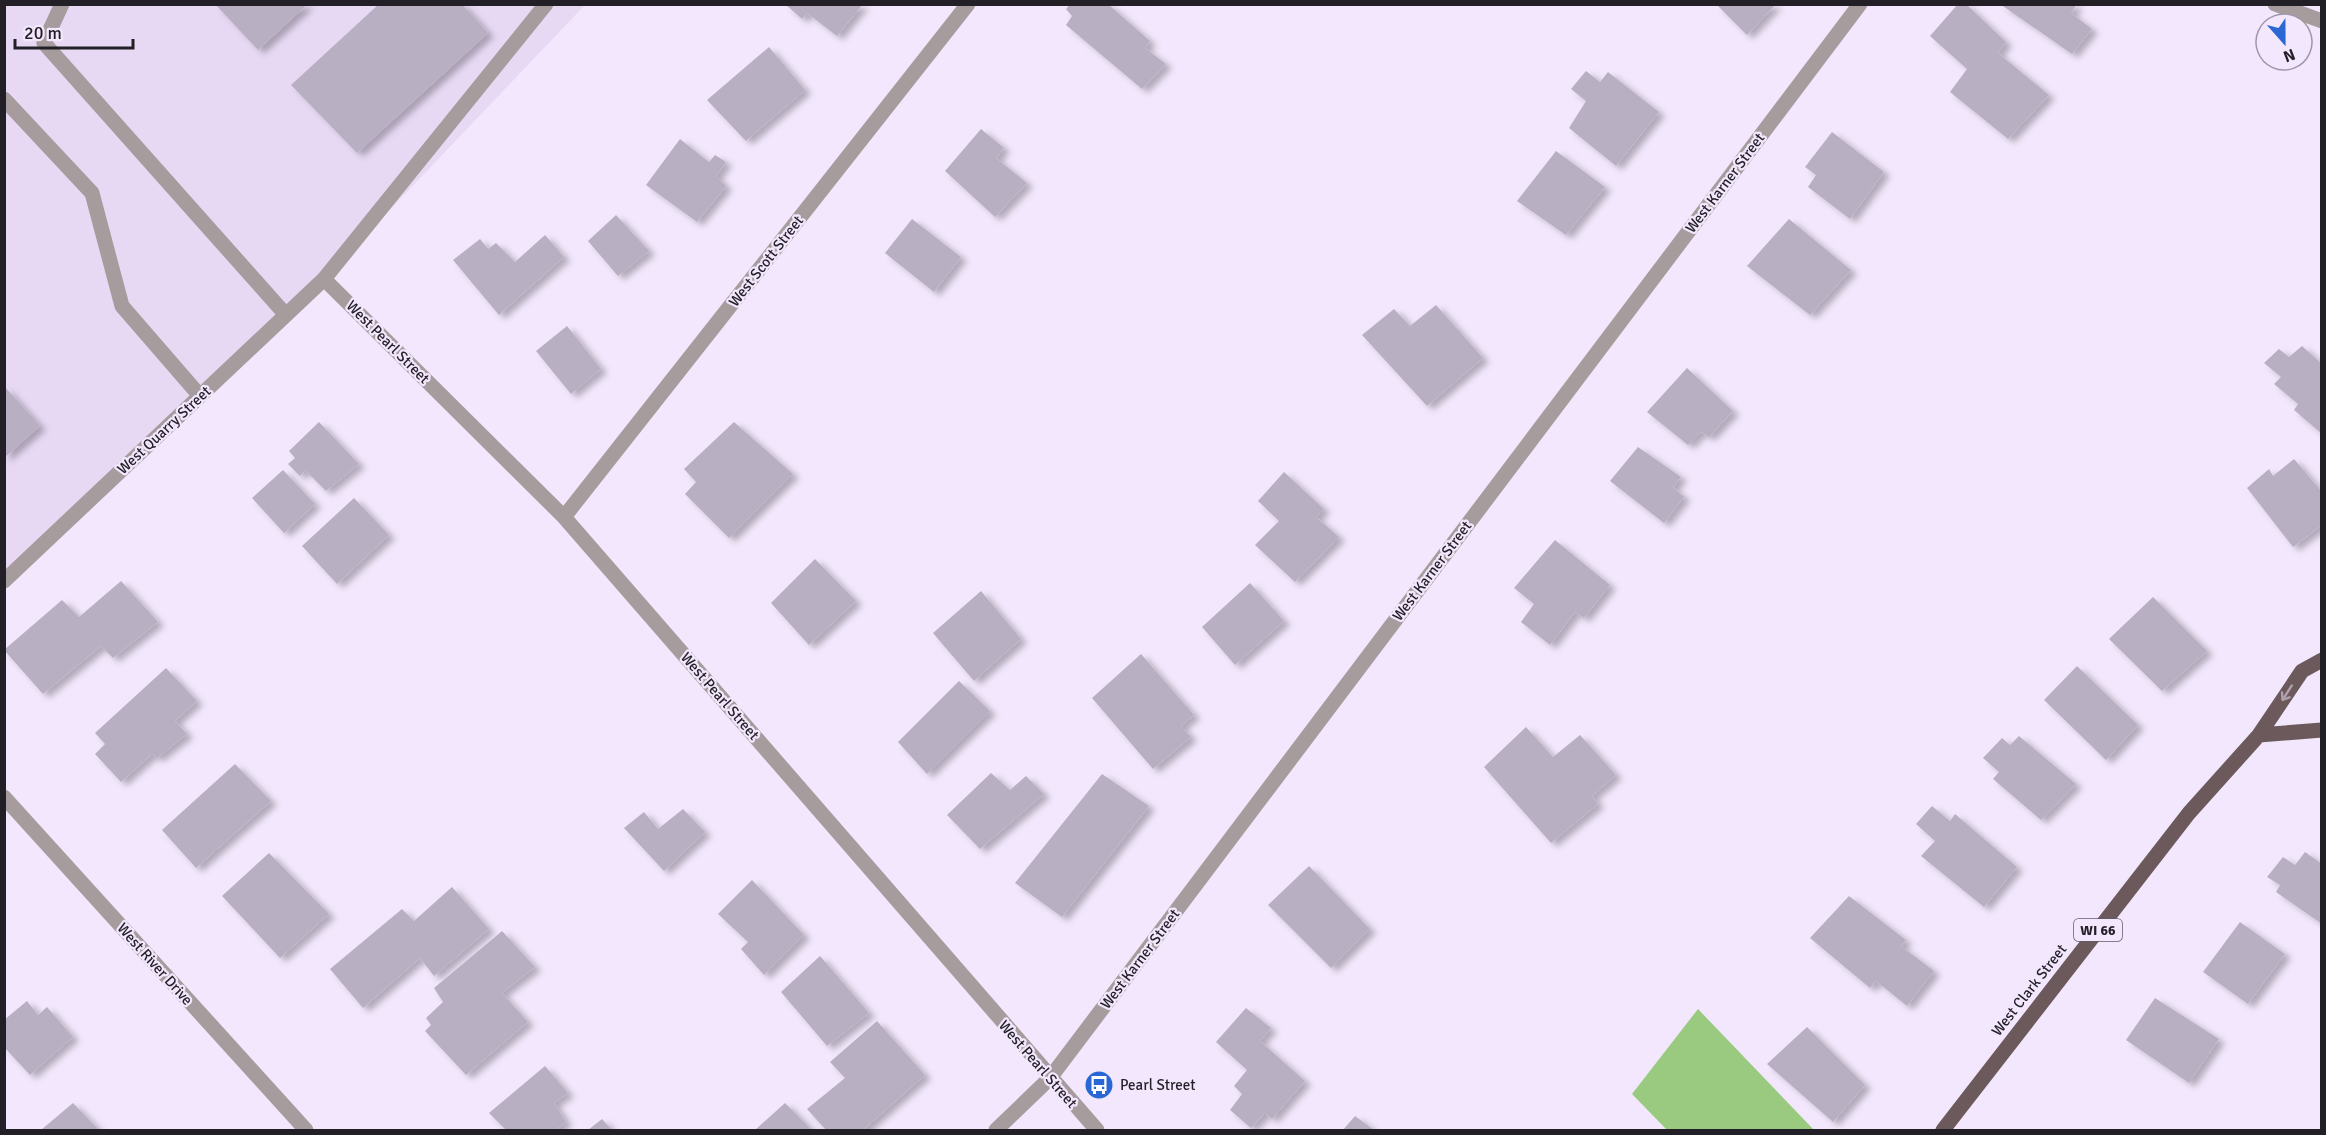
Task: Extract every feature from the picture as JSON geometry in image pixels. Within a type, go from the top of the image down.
[{"type":"main road","name":"West Clark Street","points":[[1943,1131],[2189,813],[2259,735],[2302,671],[2322,660]]},
{"type":"main road","points":[[2259,735],[2322,729]]},
{"type":"street","points":[[62,4],[44,43],[286,315]]},
{"type":"street","name":"West Quarry Street","points":[[4,580],[324,279],[546,4]]},
{"type":"street","name":"West Scott Street","points":[[564,516],[968,4]]},
{"type":"street","name":"West Karner Street","points":[[996,1131],[1050,1078],[1860,4]]},
{"type":"street","points":[[2275,4],[2322,21]]},
{"type":"street","points":[[4,99],[92,193],[122,306],[200,396]]},
{"type":"street","name":"West Pearl Street","points":[[324,279],[564,516],[1097,1131]]},
{"type":"street","name":"West River Drive","points":[[4,797],[306,1131]]},
{"type":"shaded area","points":[[5,5],[585,5],[324,279],[5,581]]},
{"type":"green space","points":[[1698,1009],[1814,1130],[1667,1130],[1632,1094]]},
{"type":"building","points":[[215,4],[308,4],[258,50]]},
{"type":"building","points":[[379,4],[462,4],[488,33],[357,153],[291,85]]},
{"type":"building","points":[[785,4],[863,4],[837,36],[807,13],[802,19]]},
{"type":"building","points":[[1070,4],[1108,4],[1150,41],[1145,48],[1166,64],[1142,89],[1066,25],[1072,16],[1066,9]]},
{"type":"building","points":[[1716,4],[1776,4],[1747,35]]},
{"type":"building","points":[[1958,4],[1966,4],[2006,42],[1998,53],[2049,95],[2008,139],[1950,92],[1967,69],[1930,36]]},
{"type":"building","points":[[2000,4],[2077,4],[2071,13],[2092,29],[2072,54]]},
{"type":"building","points":[[769,47],[805,90],[746,141],[707,100]]},
{"type":"building","points":[[1586,71],[1600,82],[1608,72],[1659,112],[1616,166],[1569,128],[1586,101],[1571,89]]},
{"type":"building","points":[[981,129],[1004,148],[996,158],[1027,183],[995,217],[945,171]]},
{"type":"building","points":[[1832,132],[1884,172],[1850,219],[1808,187],[1816,175],[1805,167]]},
{"type":"building","points":[[680,139],[709,162],[715,155],[726,162],[716,176],[726,186],[697,222],[646,185]]},
{"type":"building","points":[[1556,151],[1605,187],[1566,235],[1517,201]]},
{"type":"building","points":[[616,215],[649,251],[618,276],[588,241]]},
{"type":"building","points":[[912,219],[961,257],[934,292],[885,253]]},
{"type":"building","points":[[1789,219],[1851,270],[1810,315],[1747,266]]},
{"type":"building","points":[[545,235],[564,257],[499,315],[453,260],[480,239],[488,249],[496,243],[515,262]]},
{"type":"building","points":[[1436,305],[1483,358],[1427,406],[1362,335],[1394,309],[1410,326]]},
{"type":"building","points":[[567,326],[601,369],[571,394],[536,351]]},
{"type":"building","points":[[2302,346],[2322,364],[2322,434],[2294,410],[2298,404],[2274,384],[2281,377],[2264,363],[2279,349],[2289,357]]},
{"type":"building","points":[[1687,368],[1733,411],[1709,437],[1701,432],[1688,445],[1647,412]]},
{"type":"building","points":[[4,386],[40,426],[4,458]]},
{"type":"building","points":[[319,422],[359,464],[326,491],[305,470],[300,476],[288,464],[295,458],[289,451]]},
{"type":"building","points":[[734,422],[793,474],[729,538],[685,494],[696,482],[684,469]]},
{"type":"building","points":[[1638,447],[1681,477],[1673,487],[1684,497],[1664,523],[1610,481]]},
{"type":"building","points":[[2294,459],[2322,492],[2322,525],[2293,547],[2247,488],[2269,469],[2273,476]]},
{"type":"building","points":[[283,470],[315,504],[284,533],[252,498]]},
{"type":"building","points":[[1284,472],[1324,509],[1316,517],[1339,537],[1295,582],[1255,545],[1279,521],[1258,501]]},
{"type":"building","points":[[354,498],[389,535],[337,584],[302,546]]},
{"type":"building","points":[[1555,540],[1610,585],[1584,618],[1575,612],[1550,645],[1521,622],[1534,604],[1514,588]]},
{"type":"building","points":[[815,559],[856,601],[809,645],[771,603]]},
{"type":"building","points":[[121,581],[158,622],[113,658],[101,646],[43,694],[4,650],[62,600],[79,617]]},
{"type":"building","points":[[1250,583],[1284,621],[1235,665],[1202,627]]},
{"type":"building","points":[[981,591],[1021,639],[974,681],[933,633]]},
{"type":"building","points":[[2153,597],[2207,651],[2162,691],[2109,639]]},
{"type":"building","points":[[1141,654],[1194,715],[1181,726],[1191,737],[1153,769],[1092,698]]},
{"type":"building","points":[[2077,666],[2138,725],[2106,760],[2044,700]]},
{"type":"building","points":[[166,668],[197,701],[175,721],[187,734],[157,758],[152,754],[121,782],[95,754],[105,744],[95,733]]},
{"type":"building","points":[[959,681],[990,711],[927,774],[898,742]]},
{"type":"building","points":[[1526,727],[1553,757],[1580,735],[1616,775],[1592,796],[1598,804],[1551,843],[1484,767]]},
{"type":"building","points":[[2019,736],[2076,784],[2041,820],[1993,779],[1999,772],[1983,758],[2002,738],[2010,745]]},
{"type":"building","points":[[235,764],[271,801],[196,868],[162,830]]},
{"type":"building","points":[[991,773],[1010,790],[1026,776],[1044,794],[980,849],[947,815]]},
{"type":"building","points":[[1102,774],[1149,806],[1062,917],[1015,883]]},
{"type":"building","points":[[1932,806],[1950,821],[1955,814],[2017,867],[1984,907],[1921,856],[1935,841],[1916,824]]},
{"type":"building","points":[[683,809],[705,832],[664,871],[624,828],[644,812],[658,829]]},
{"type":"building","points":[[2305,852],[2322,864],[2322,924],[2276,892],[2280,885],[2267,877],[2283,857],[2295,865]]},
{"type":"building","points":[[269,853],[329,914],[280,958],[222,896]]},
{"type":"building","points":[[1309,866],[1370,929],[1331,968],[1268,905]]},
{"type":"building","points":[[752,880],[804,935],[764,975],[741,949],[748,942],[718,914]]},
{"type":"building","points":[[452,887],[489,929],[434,976],[420,958],[363,1008],[330,969],[402,909],[414,921]]},
{"type":"building","points":[[1849,896],[1906,940],[1901,946],[1934,971],[1907,1006],[1876,981],[1870,988],[1810,938]]},
{"type":"building","points":[[2240,922],[2285,954],[2248,1004],[2203,972]]},
{"type":"building","points":[[502,931],[535,967],[502,993],[528,1022],[466,1075],[425,1031],[431,1025],[426,1018],[443,1002],[434,988]]},
{"type":"building","points":[[820,956],[869,1013],[827,1046],[781,992]]},
{"type":"building","points":[[2155,998],[2219,1039],[2189,1083],[2126,1040]]},
{"type":"building","points":[[27,1001],[38,1015],[47,1007],[73,1037],[30,1075],[4,1047],[4,1020]]},
{"type":"building","points":[[1246,1008],[1271,1028],[1260,1041],[1305,1081],[1272,1119],[1265,1113],[1251,1128],[1230,1110],[1242,1094],[1234,1086],[1247,1070],[1216,1042]]},
{"type":"building","points":[[877,1021],[925,1075],[863,1130],[826,1130],[807,1109],[845,1078],[830,1062]]},
{"type":"building","points":[[1807,1027],[1865,1085],[1833,1122],[1767,1064]]},
{"type":"building","points":[[545,1066],[568,1093],[554,1103],[566,1122],[556,1130],[506,1130],[489,1113]]},
{"type":"building","points":[[73,1103],[99,1130],[41,1130]]},
{"type":"building","points":[[785,1103],[812,1130],[755,1130]]},
{"type":"building","points":[[1355,1116],[1374,1130],[1343,1130]]},
{"type":"building","points":[[602,1119],[612,1130],[588,1130]]},
{"type":"place","name":"Pearl Street","points":[[1099,1085]]}]
